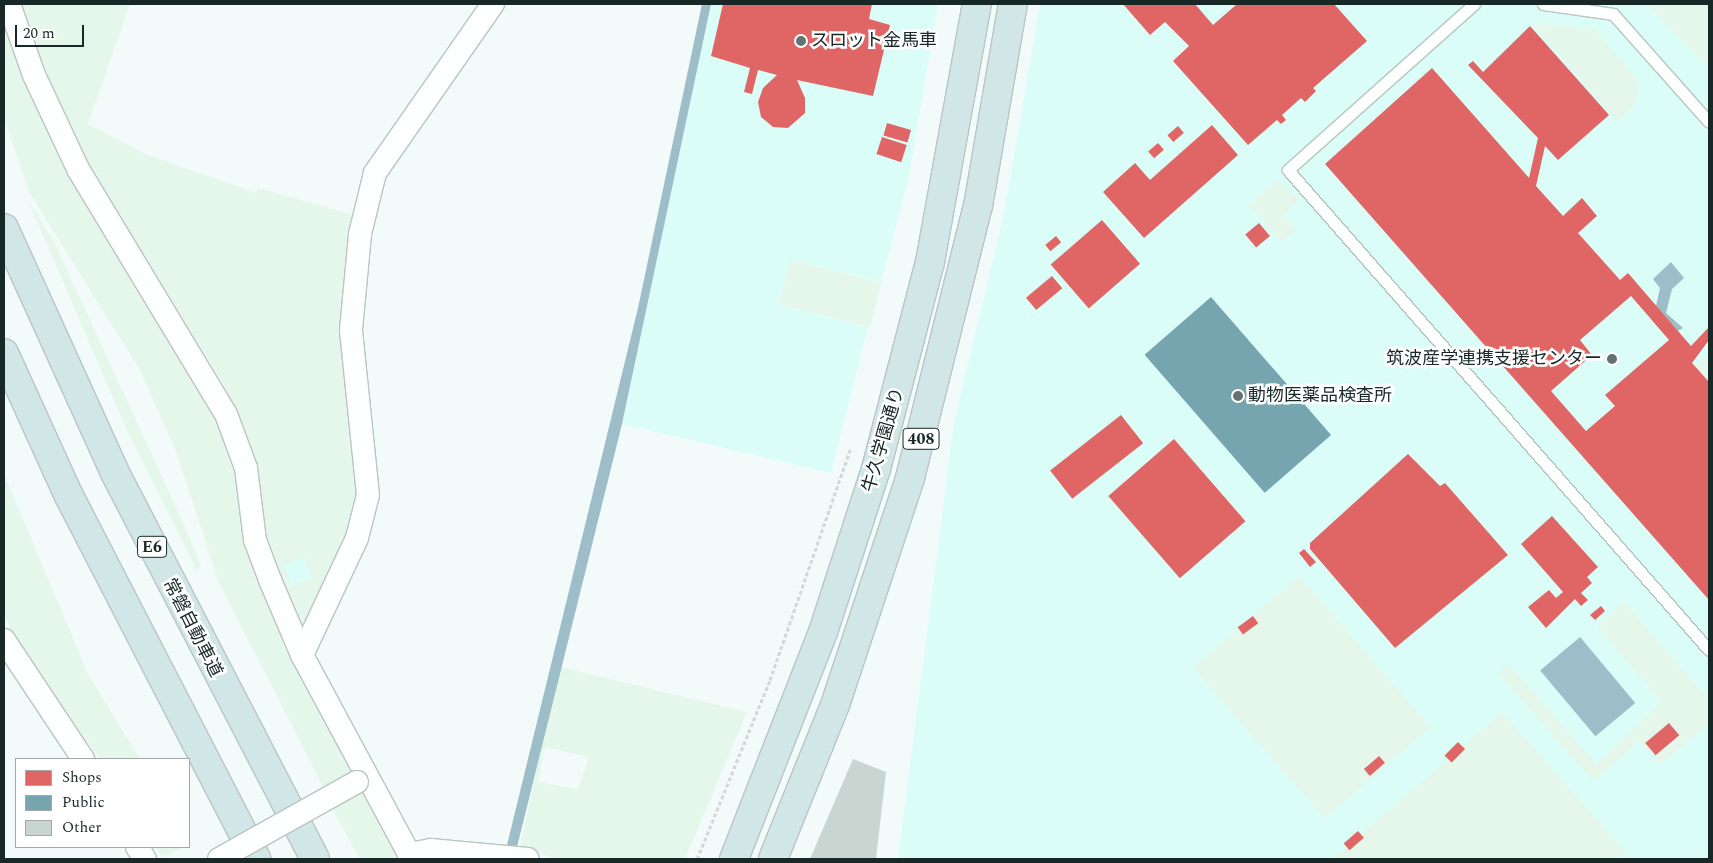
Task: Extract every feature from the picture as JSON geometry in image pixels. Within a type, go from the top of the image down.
[{"type":"highway","name":"牛久学園通り","points":[[734,859],[824,629],[876,470],[930,262],[977,4]]},
{"type":"highway","name":"牛久学園通り","points":[[773,859],[839,693],[910,478],[978,206],[1013,4]]},
{"type":"highway","name":"常磐自動車道","points":[[4,228],[114,471],[314,859]]},
{"type":"highway","points":[[4,354],[72,503],[256,859]]},
{"type":"street","points":[[9,4],[34,75],[78,169],[226,414],[246,468],[255,540],[302,655],[362,779],[410,856],[431,850],[528,859]]},
{"type":"street","points":[[302,655],[364,520],[368,464],[351,330],[357,250],[375,173],[493,4]]},
{"type":"street","points":[[4,640],[82,758]]},
{"type":"street","points":[[219,859],[362,779]]},
{"type":"street","points":[[138,848],[145,859]]},
{"type":"lane","points":[[1474,4],[1288,170],[1709,650]]},
{"type":"lane","points":[[1543,4],[1566,5],[1613,14],[1709,122]]},
{"type":"path","points":[[697,859],[770,680],[850,450]]},
{"type":"shaded area","points":[[702,4],[711,4],[622,424],[517,847],[507,845],[638,308]]},
{"type":"shaded area","points":[[711,4],[938,4],[909,177],[881,282],[790,260],[779,305],[868,327],[831,473],[622,424]]},
{"type":"shaded area","points":[[1040,4],[1709,4],[1709,859],[898,859],[954,422],[1004,214]]},
{"type":"shaded area","points":[[1671,262],[1684,278],[1672,289],[1666,313],[1683,328],[1678,331],[1656,306],[1660,288],[1653,279]]},
{"type":"shaded area","points":[[306,546],[324,590],[304,631],[276,566]]},
{"type":"shaded area","points":[[1580,637],[1635,703],[1595,736],[1540,670]]},
{"type":"green space","points":[[19,4],[130,4],[88,124],[148,155],[256,193],[258,188],[354,215],[358,487],[355,519],[304,631],[300,631],[264,533],[255,459],[225,387],[77,145],[44,77]],"holes":[[[304,556],[312,578],[291,586],[284,565]]]},
{"type":"green space","points":[[1647,4],[1709,4],[1709,68],[1689,48]]},
{"type":"green space","points":[[4,10],[209,404],[234,465],[247,542],[285,649],[355,770],[326,792],[219,583],[176,451],[140,370],[29,192],[4,118]]},
{"type":"green space","points":[[1531,23],[1594,29],[1638,80],[1636,103],[1617,121]]},
{"type":"green space","points":[[1278,180],[1300,200],[1284,214],[1295,231],[1281,242],[1249,205]]},
{"type":"green space","points":[[28,200],[54,242],[181,518],[201,566],[197,571],[128,433]]},
{"type":"green space","points":[[790,260],[881,283],[870,327],[779,305]]},
{"type":"green space","points":[[1709,353],[1709,382],[1695,366]]},
{"type":"green space","points":[[4,474],[88,674],[139,758],[99,758],[24,656],[4,615]]},
{"type":"green space","points":[[1299,576],[1430,727],[1325,819],[1193,668]]},
{"type":"green space","points":[[1624,602],[1709,700],[1709,723],[1660,765],[1640,741],[1593,781],[1498,673],[1509,665],[1596,763],[1662,702],[1597,626]]},
{"type":"green space","points":[[560,667],[747,712],[685,859],[555,859],[520,846]],"holes":[[[545,747],[589,757],[578,789],[538,782]]]},
{"type":"green space","points":[[1502,712],[1625,852],[1616,859],[1333,859]]},
{"type":"green space","points":[[362,790],[368,796],[402,859],[360,859],[330,805]]},
{"type":"green space","points":[[157,848],[182,848],[163,858]]},
{"type":"building: Shops","name":"スロット金馬車","points":[[723,4],[872,4],[869,19],[890,25],[873,96],[797,80],[805,98],[805,113],[788,128],[773,127],[761,117],[758,102],[763,88],[777,75],[758,70],[752,94],[744,92],[750,68],[711,56]]},
{"type":"building: Shops","points":[[1123,4],[1195,4],[1213,25],[1237,4],[1334,4],[1367,41],[1313,88],[1316,91],[1305,102],[1301,98],[1282,115],[1286,120],[1281,124],[1277,120],[1248,145],[1173,61],[1189,46],[1165,22],[1150,35]]},
{"type":"building: Shops","points":[[1530,26],[1609,115],[1558,160],[1545,146],[1536,186],[1563,216],[1582,198],[1597,216],[1578,233],[1620,280],[1628,273],[1691,346],[1709,327],[1709,340],[1692,363],[1709,382],[1709,600],[1325,164],[1432,68],[1529,178],[1538,138],[1468,65],[1473,61],[1483,72]],"holes":[[[1631,296],[1669,340],[1605,395],[1615,406],[1586,431],[1551,391],[1592,355],[1580,340]]]},
{"type":"building: Shops","points":[[887,123],[911,130],[907,142],[883,135]]},
{"type":"building: Shops","points":[[1212,125],[1238,155],[1144,238],[1103,192],[1135,163],[1150,180]]},
{"type":"building: Shops","points":[[1178,126],[1184,133],[1173,142],[1167,135]]},
{"type":"building: Shops","points":[[882,137],[907,145],[901,162],[876,154]]},
{"type":"building: Shops","points":[[1158,143],[1164,150],[1154,158],[1148,152]]},
{"type":"building: Shops","points":[[1102,220],[1140,264],[1089,308],[1051,265]]},
{"type":"building: Shops","points":[[1259,223],[1270,236],[1256,248],[1245,235]]},
{"type":"building: Shops","points":[[1056,236],[1061,242],[1050,251],[1045,245]]},
{"type":"building: Shops","points":[[1052,276],[1062,288],[1036,310],[1026,298]]},
{"type":"building: Shops","points":[[1121,415],[1143,443],[1072,499],[1050,470]]},
{"type":"building: Shops","points":[[1174,439],[1246,521],[1180,578],[1108,496]]},
{"type":"building: Shops","points":[[1408,454],[1440,486],[1445,483],[1508,555],[1395,648],[1310,549],[1310,543]]},
{"type":"building: Shops","points":[[1552,516],[1598,567],[1587,577],[1592,583],[1581,593],[1588,600],[1581,606],[1575,599],[1546,628],[1528,607],[1549,590],[1556,598],[1563,592],[1521,544]]},
{"type":"building: Shops","points":[[1304,549],[1316,562],[1310,567],[1299,553]]},
{"type":"building: Shops","points":[[1601,606],[1605,611],[1595,620],[1590,615]]},
{"type":"building: Shops","points":[[1253,616],[1258,623],[1243,634],[1238,627]]},
{"type":"building: Shops","points":[[1669,723],[1679,735],[1656,755],[1645,743]]},
{"type":"building: Shops","points":[[1458,742],[1465,749],[1452,763],[1445,755]]},
{"type":"building: Shops","points":[[1379,756],[1385,763],[1370,776],[1364,769]]},
{"type":"building: Shops","points":[[1358,831],[1364,838],[1350,850],[1344,843]]},
{"type":"building: Public","points":[[1211,297],[1331,435],[1265,493],[1145,355]]},
{"type":"building: Other","points":[[853,759],[886,772],[876,859],[810,859]]},
{"type":"place","name":"スロット金馬車","points":[[801,41]]},
{"type":"place","name":"筑波産学連携支援センター","points":[[1612,359]]},
{"type":"place","name":"動物医薬品検査所","points":[[1238,396]]}]
